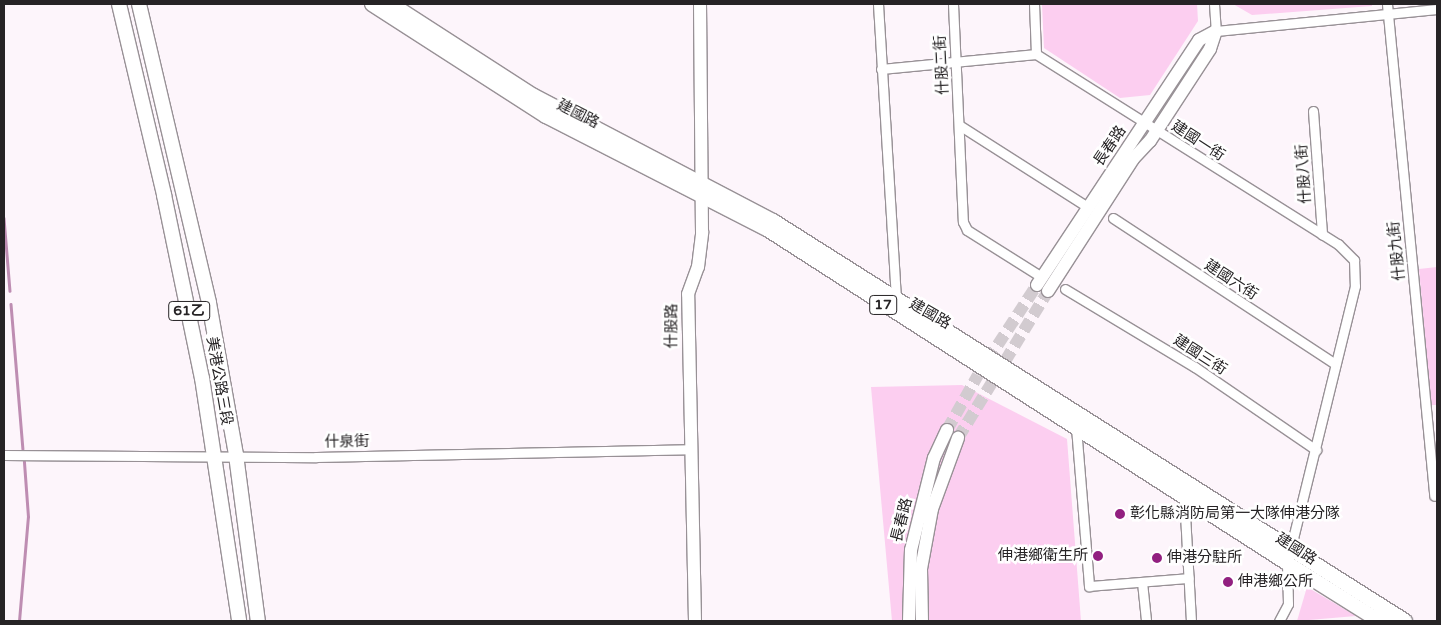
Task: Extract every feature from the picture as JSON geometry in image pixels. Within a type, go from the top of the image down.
[{"type":"main road","name":"美港公路三段","points":[[119,4],[164,195],[216,455],[239,621]]},
{"type":"main road","name":"美港公路三段","points":[[139,4],[188,204],[236,455],[258,621]]},
{"type":"main road","name":"建國路","points":[[372,4],[546,116],[773,221],[896,299],[1290,557],[1373,617],[1386,621]]},
{"type":"main road","name":"建國路","points":[[391,4],[534,96],[702,188],[1184,496],[1405,621]]},
{"type":"street","name":"什股路","points":[[695,621],[688,294],[698,267],[702,188],[698,80],[700,4]]},
{"type":"street","points":[[878,4],[896,299]]},
{"type":"street","name":"什股二街","points":[[953,4],[959,126]]},
{"type":"street","points":[[881,69],[1036,54],[1034,4]]},
{"type":"street","points":[[1214,4],[1216,31]]},
{"type":"street","name":"什股九街","points":[[1387,4],[1434,496]]},
{"type":"street","name":"長春路","points":[[1041,283],[1199,40],[1216,31],[1437,9]]},
{"type":"street","name":"長春路","points":[[1041,283],[1156,130],[1210,49],[1216,31]]},
{"type":"street","name":"建國一街","points":[[1036,54],[1338,244],[1354,260],[1354,286],[1290,557],[1288,604],[1279,621]]},
{"type":"street","name":"什股八街","points":[[1313,111],[1322,235]]},
{"type":"street","points":[[959,126],[1083,204]]},
{"type":"street","points":[[959,126],[963,222],[967,230],[1041,283]]},
{"type":"street","name":"建國六街","points":[[1113,218],[1335,364]]},
{"type":"street","name":"建國三街","points":[[1065,289],[1195,367],[1316,450]]},
{"type":"street","points":[[1076,427],[1089,586],[1189,578]]},
{"type":"street","name":"長春路","points":[[910,621],[911,550],[934,458],[953,434],[932,509],[921,569],[922,621]]},
{"type":"street","name":"什泉街","points":[[4,455],[316,457],[690,449]]},
{"type":"street","points":[[1184,496],[1191,621]]},
{"type":"street","points":[[1142,582],[1146,621]]},
{"type":"shaded area","points":[[1042,4],[1197,4],[1198,21],[1150,95],[1120,98],[1044,48]]},
{"type":"shaded area","points":[[1233,4],[1372,4],[1372,6],[1252,15]]},
{"type":"shaded area","points":[[1437,267],[1437,405],[1431,405],[1419,269]]},
{"type":"shaded area","points":[[962,385],[1067,439],[1081,621],[892,621],[871,387]]},
{"type":"shaded area","points":[[1307,587],[1356,616],[1297,621]]},
{"type":"waterway","points":[[4,218],[10,291]]},
{"type":"waterway","points":[[11,304],[23,449]]},
{"type":"waterway","points":[[19,621],[28,517],[24,462]]},
{"type":"tunnel","points":[[947,430],[978,375],[1037,285]]},
{"type":"tunnel","points":[[958,438],[1048,291]]},
{"type":"place","name":"彰化縣消防局第一大隊伸港分隊","points":[[1120,514]]},
{"type":"place","name":"伸港鄉衛生所","points":[[1098,556]]},
{"type":"place","name":"伸港分駐所","points":[[1157,558]]},
{"type":"place","name":"伸港鄉公所","points":[[1228,582]]}]
